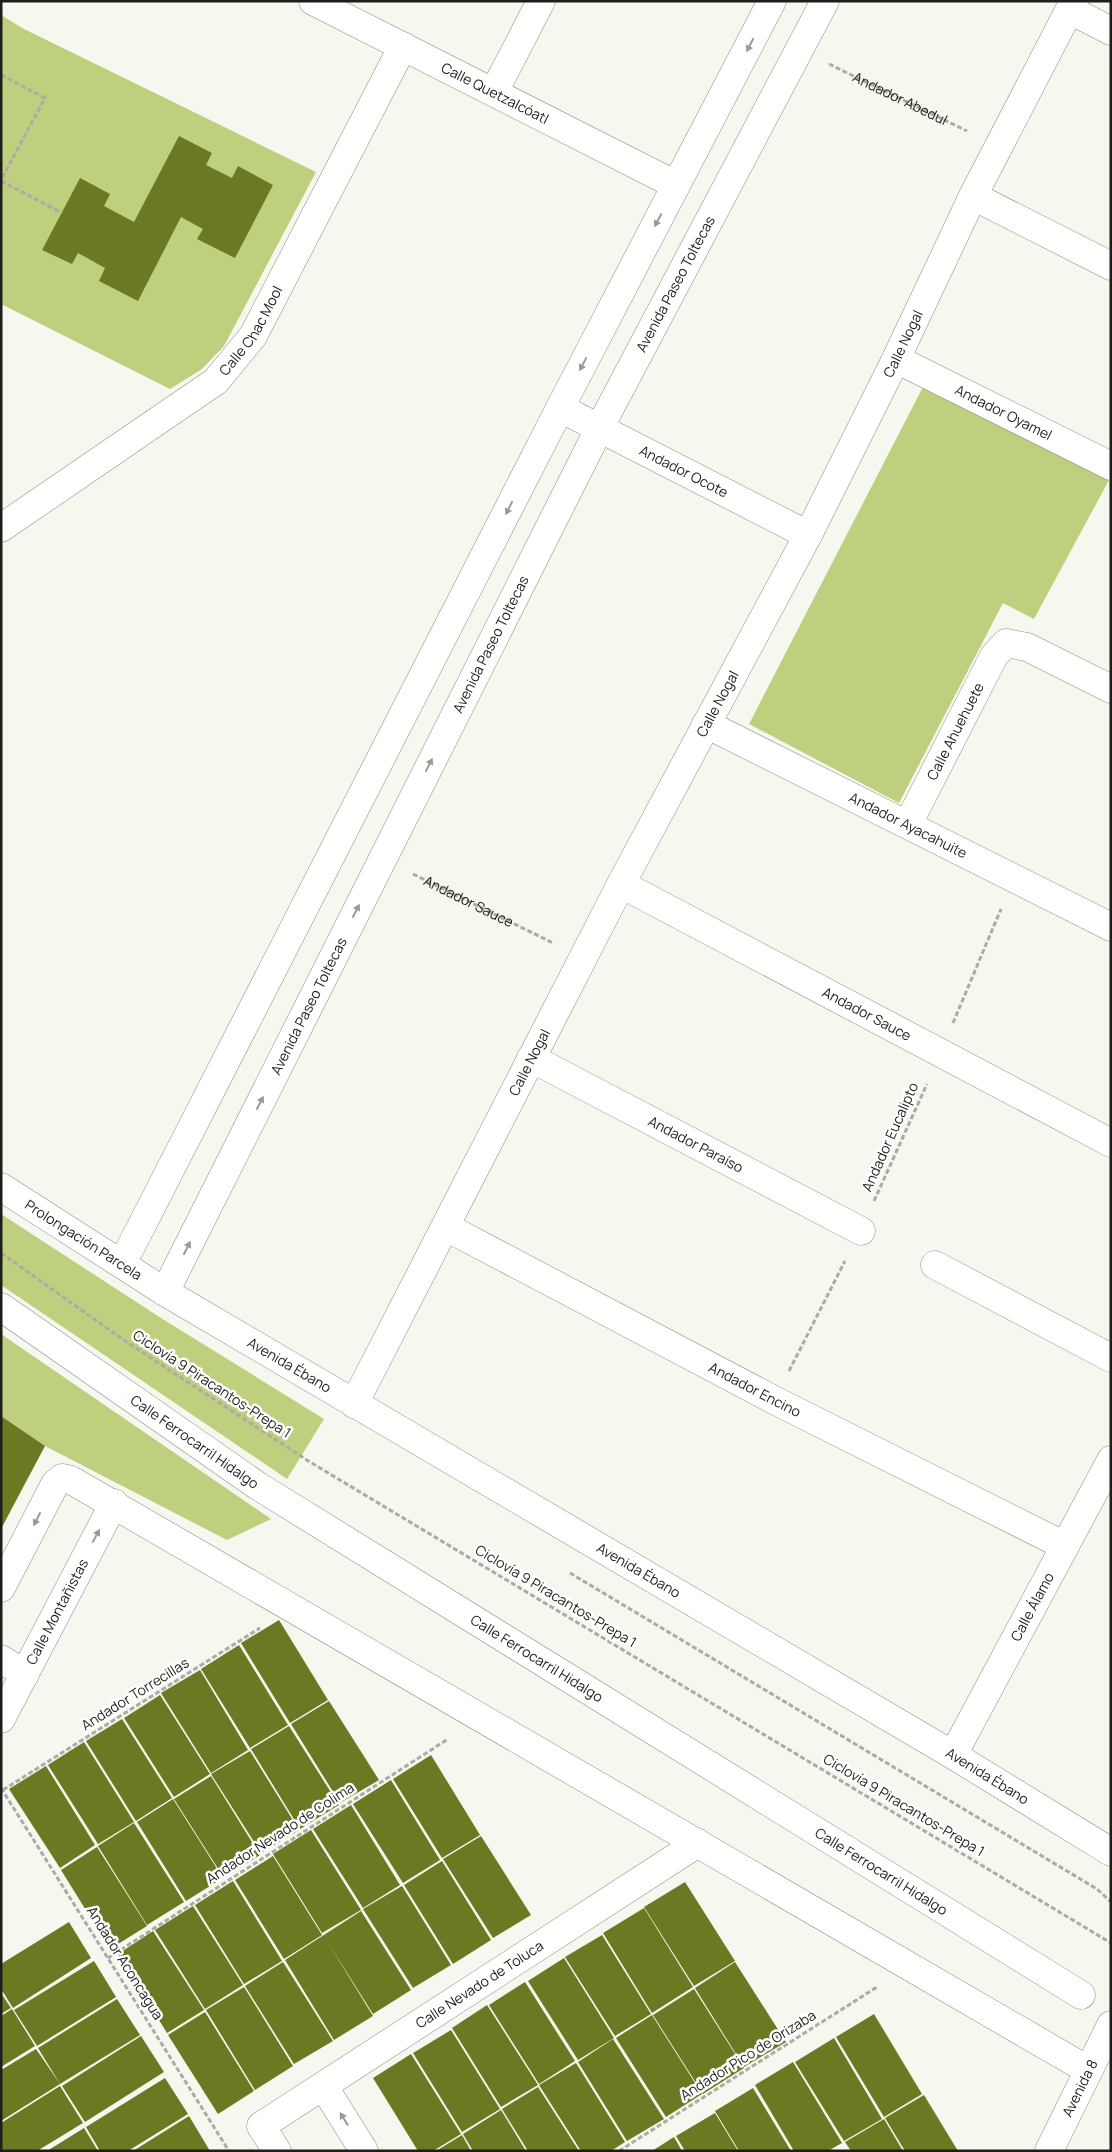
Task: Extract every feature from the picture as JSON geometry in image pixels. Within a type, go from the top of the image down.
[{"type":"street","name":"Calle Quetzalcóatl","points":[[313,1],[676,185]]},
{"type":"street","points":[[494,92],[541,1]]},
{"type":"street","points":[[122,1264],[560,408],[772,1]]},
{"type":"street","name":"Avenida Paseo Toltecas","points":[[165,1292],[600,427],[825,1]]},
{"type":"street","points":[[1072,5],[1111,31]]},
{"type":"street","name":"Calle Nogal","points":[[354,1404],[621,884],[808,535],[896,359],[973,196],[1072,5]]},
{"type":"street","name":"Calle Chac Mool","points":[[1,528],[216,381],[253,336],[403,46]]},
{"type":"street","points":[[973,196],[1111,266]]},
{"type":"street","name":"Andador Oyamel","points":[[896,359],[1111,466]]},
{"type":"street","name":"Andador Ocote","points":[[560,408],[808,535]]},
{"type":"street","name":"Calle Ahuehuete","points":[[908,824],[994,656],[1006,643],[1027,647],[1111,689]]},
{"type":"street","name":"Andador Ayacahuite","points":[[706,724],[1111,927]]},
{"type":"street","name":"Andador Sauce","points":[[621,884],[1111,1143]]},
{"type":"street","name":"Andador Paraíso","points":[[532,1058],[860,1231]]},
{"type":"street","name":"Prolongación Parcela","points":[[1,1187],[165,1292]]},
{"type":"street","name":"Andador Encino","points":[[446,1228],[774,1400],[1065,1546]]},
{"type":"street","points":[[935,1265],[1111,1358]]},
{"type":"street","name":"Avenida Ébano","points":[[165,1292],[953,1755],[1111,1852]]},
{"type":"street","name":"Calle Ferrocarril Hidalgo","points":[[1,1308],[258,1486],[1081,1995]]},
{"type":"street","name":"Calle Álamo","points":[[953,1755],[1111,1460]]},
{"type":"street","points":[[1,1588],[55,1484],[62,1478],[71,1480],[114,1503],[1088,2070]]},
{"type":"street","name":"Calle Montañistas","points":[[1,1719],[114,1503]]},
{"type":"street","points":[[1,1659],[24,1674]]},
{"type":"street","name":"Calle Nevado de Toluca","points":[[277,2151],[261,2126],[698,1843]]},
{"type":"street","name":"Avenida 8","points":[[1049,2151],[1111,2026]]},
{"type":"street","points":[[324,2086],[364,2151]]},
{"type":"path","name":"Andador Abedul","points":[[800,49],[1000,147]]},
{"type":"path","points":[[1,74],[45,98],[1,180],[62,213]]},
{"type":"path","name":"Andador Sauce","points":[[382,858],[583,958]]},
{"type":"path","name":"Andador Eucalipto","points":[[774,1400],[860,1231],[941,1053],[1014,878]]},
{"type":"path","name":"Ciclovía 9 Piracantos-Prepa 1","points":[[1,1253],[128,1343],[310,1462],[1111,1943]]},
{"type":"path","name":"Andador Torrecillas","points":[[2,1789],[263,1627]]},
{"type":"path","name":"Andador Nevado de Colima","points":[[108,1958],[449,1738]]},
{"type":"path","name":"Andador Aconcagua","points":[[2,1789],[229,2151]]},
{"type":"path","name":"Andador Pico de Orizaba","points":[[619,2151],[882,1984]]},
{"type":"green space","points":[[1,15],[24,29],[316,172],[224,346],[202,369],[170,389],[1,304]]},
{"type":"green space","points":[[924,385],[1109,480],[1034,619],[1003,603],[899,803],[749,724]]},
{"type":"green space","points":[[1,1214],[161,1318],[324,1419],[287,1479],[1,1285]]},
{"type":"green space","points":[[1,1334],[271,1519],[227,1540],[43,1445],[1,1416]]},
{"type":"building","points":[[179,136],[212,153],[206,165],[232,178],[238,166],[273,185],[235,258],[197,239],[203,229],[181,217],[138,301],[99,281],[105,268],[78,253],[72,264],[42,250],[80,178],[110,194],[104,206],[134,222]]},
{"type":"building","points":[[1,1416],[45,1446],[1,1529]]},
{"type":"building","points":[[279,1620],[328,1700],[290,1723],[241,1643]]},
{"type":"building","points":[[239,1645],[288,1725],[250,1748],[201,1669]]},
{"type":"building","points":[[200,1670],[248,1750],[211,1773],[161,1693]]},
{"type":"building","points":[[160,1695],[210,1774],[174,1797],[124,1718]]},
{"type":"building","points":[[329,1701],[379,1780],[340,1803],[291,1724]]},
{"type":"building","points":[[122,1719],[172,1798],[136,1821],[86,1741]]},
{"type":"building","points":[[289,1726],[339,1805],[300,1829],[251,1749]]},
{"type":"building","points":[[84,1742],[134,1822],[98,1844],[48,1765]]},
{"type":"building","points":[[250,1751],[299,1830],[261,1853],[211,1774]]},
{"type":"building","points":[[431,1755],[480,1835],[442,1858],[393,1779]]},
{"type":"building","points":[[46,1766],[95,1845],[60,1868],[9,1789]]},
{"type":"building","points":[[211,1776],[260,1855],[224,1878],[174,1799]]},
{"type":"building","points":[[391,1780],[440,1860],[403,1883],[353,1804]]},
{"type":"building","points":[[173,1799],[223,1878],[186,1901],[137,1822]]},
{"type":"building","points":[[351,1805],[400,1885],[363,1908],[313,1829]]},
{"type":"building","points":[[134,1823],[184,1902],[147,1925],[98,1846]]},
{"type":"building","points":[[311,1830],[361,1910],[322,1933],[273,1854]]},
{"type":"building","points":[[481,1836],[531,1915],[493,1938],[443,1859]]},
{"type":"building","points":[[97,1847],[147,1926],[110,1949],[61,1870]]},
{"type":"building","points":[[273,1856],[322,1935],[284,1959],[235,1880]]},
{"type":"building","points":[[442,1861],[491,1940],[453,1964],[404,1885]]},
{"type":"building","points":[[233,1881],[282,1961],[244,1984],[195,1905]]},
{"type":"building","points":[[685,1882],[735,1961],[694,1986],[644,1907]]},
{"type":"building","points":[[402,1886],[451,1965],[413,1988],[363,1909]]},
{"type":"building","points":[[193,1906],[243,1985],[205,2009],[155,1930]]},
{"type":"building","points":[[644,1908],[693,1987],[652,2013],[603,1933]]},
{"type":"building","points":[[361,1911],[411,1990],[373,2014],[327,1941],[373,2016],[334,2040],[285,1960]]},
{"type":"building","points":[[69,1922],[91,1958],[13,2008],[1,1989],[1,1964]]},
{"type":"building","points":[[153,1931],[204,2010],[167,2033],[118,1954]]},
{"type":"building","points":[[602,1935],[651,2014],[615,2036],[565,1957]]},
{"type":"building","points":[[564,1958],[614,2038],[578,2060],[528,1981]]},
{"type":"building","points":[[94,1961],[116,1997],[37,2046],[14,2010]]},
{"type":"building","points":[[283,1962],[333,2041],[294,2064],[245,1986]]},
{"type":"building","points":[[735,1962],[786,2042],[744,2067],[695,1988]]},
{"type":"building","points":[[525,1982],[575,2061],[539,2084],[489,2005]]},
{"type":"building","points":[[244,1987],[293,2066],[255,2090],[206,2010]]},
{"type":"building","points":[[694,1989],[744,2068],[703,2094],[653,2015]]},
{"type":"building","points":[[1,1993],[11,2008],[1,2014]]},
{"type":"building","points":[[117,1999],[140,2035],[60,2084],[38,2048]]},
{"type":"building","points":[[487,2005],[538,2085],[501,2107],[452,2028]]},
{"type":"building","points":[[12,2009],[35,2046],[1,2067],[1,2016]]},
{"type":"building","points":[[205,2012],[254,2091],[218,2114],[168,2035]]},
{"type":"building","points":[[874,2014],[922,2094],[884,2117],[836,2037]]},
{"type":"building","points":[[652,2015],[702,2094],[666,2117],[616,2038]]},
{"type":"building","points":[[451,2030],[500,2109],[462,2132],[413,2053]]},
{"type":"building","points":[[141,2036],[164,2072],[85,2122],[62,2086]]},
{"type":"building","points":[[834,2038],[882,2119],[844,2141],[795,2062]]},
{"type":"building","points":[[613,2039],[664,2119],[627,2141],[578,2062]]},
{"type":"building","points":[[36,2049],[60,2084],[1,2121],[1,2070]]},
{"type":"building","points":[[411,2054],[461,2134],[433,2151],[418,2151],[373,2078]]},
{"type":"building","points":[[793,2062],[842,2143],[828,2151],[794,2151],[755,2085]]},
{"type":"building","points":[[576,2063],[625,2142],[611,2151],[581,2151],[539,2085]]},
{"type":"building","points":[[165,2078],[188,2114],[128,2151],[100,2151],[86,2127]]},
{"type":"building","points":[[60,2086],[83,2123],[37,2151],[1,2151],[1,2123]]},
{"type":"building","points":[[538,2087],[579,2151],[528,2151],[502,2109]]},
{"type":"building","points":[[753,2088],[791,2151],[739,2151],[715,2111]]},
{"type":"building","points":[[924,2095],[958,2151],[905,2151],[885,2118]]},
{"type":"building","points":[[501,2110],[526,2151],[473,2151],[463,2134]]},
{"type":"building","points":[[715,2113],[738,2151],[685,2151],[676,2136]]},
{"type":"building","points":[[189,2116],[210,2151],[133,2151]]},
{"type":"building","points":[[884,2119],[903,2151],[851,2151],[845,2142]]},
{"type":"building","points":[[84,2128],[98,2151],[47,2151]]},
{"type":"building","points":[[462,2135],[471,2151],[436,2151]]},
{"type":"building","points":[[674,2137],[682,2151],[652,2151]]}]
